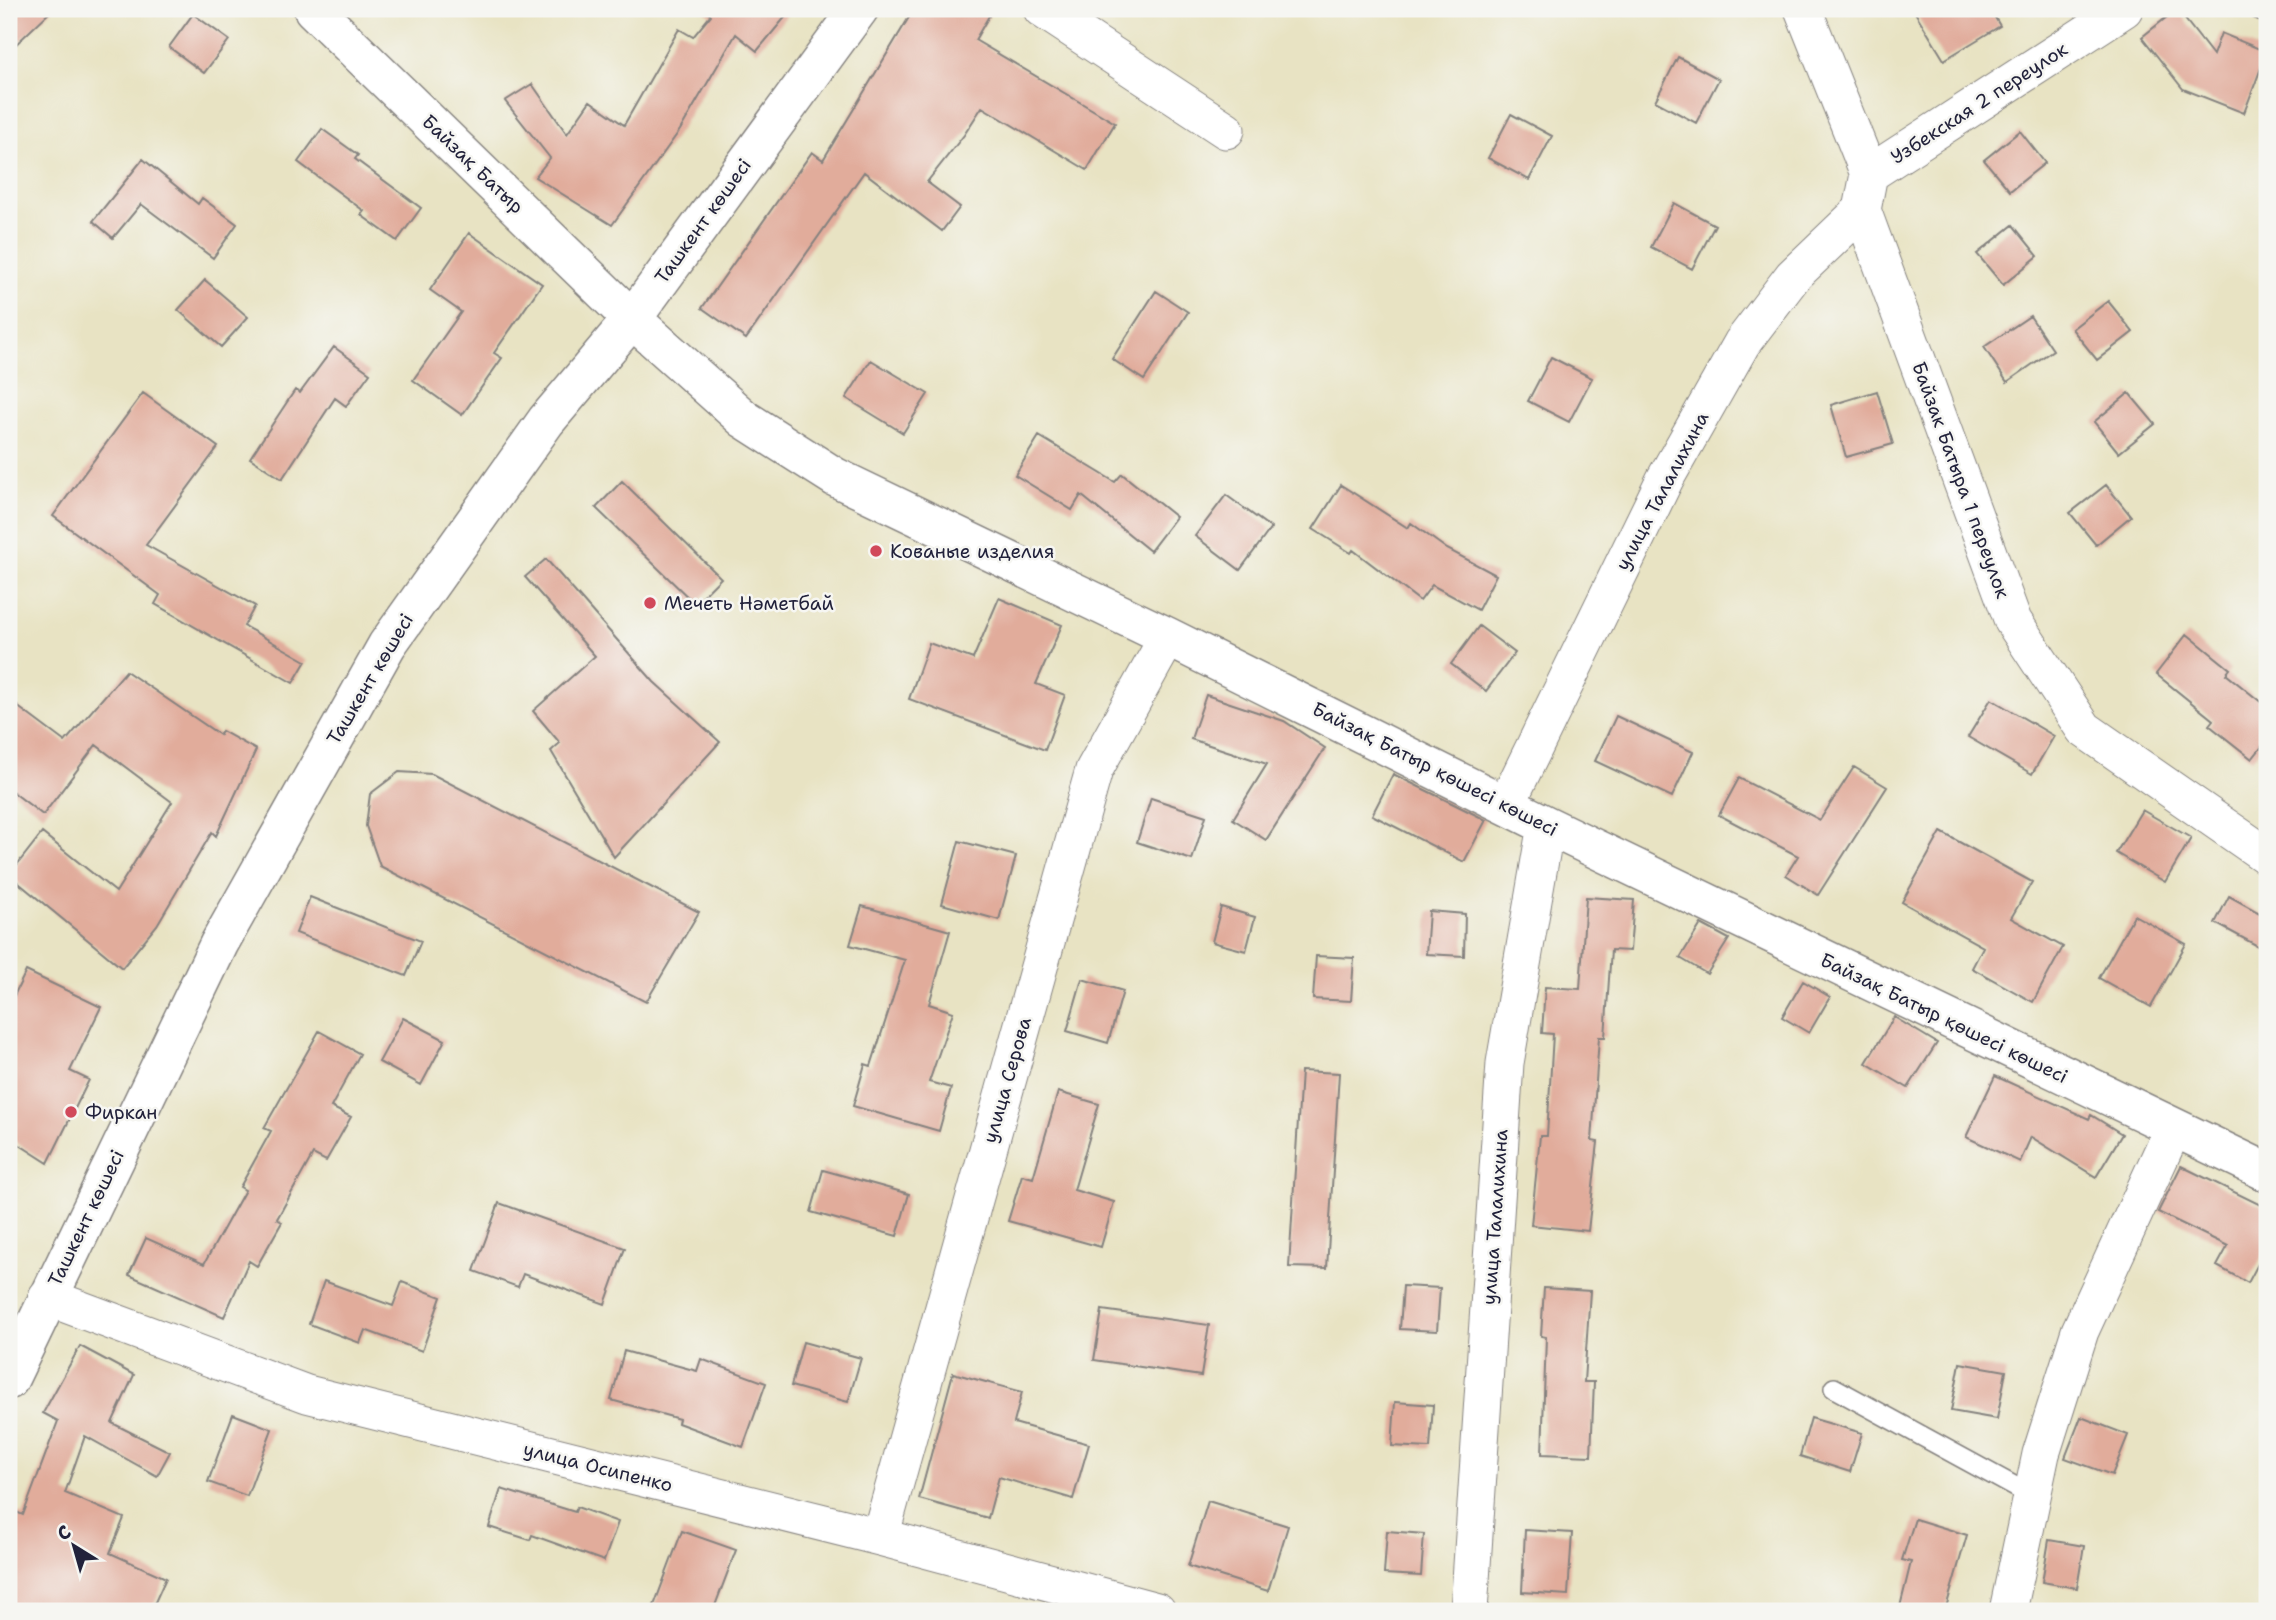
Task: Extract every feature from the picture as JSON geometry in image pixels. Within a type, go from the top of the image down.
[{"type":"main road","name":"Байзақ Батыр","points":[[313,9],[632,319]]},
{"type":"main road","name":"Ташкент көшесі","points":[[9,1380],[219,944],[387,645],[546,421],[632,319],[859,9]]},
{"type":"main road","name":"Байзақ Батыр қөшесі көшесі","points":[[632,319],[744,419],[835,477],[1168,637],[1507,803],[1546,825],[2267,1172]]},
{"type":"street","points":[[1042,9],[1226,130]]},
{"type":"street","points":[[1803,9],[1869,174],[1862,210]]},
{"type":"street","name":"Узбекская 2 переулок","points":[[1869,174],[2124,9]]},
{"type":"street","name":"улица Талалихина","points":[[1507,803],[1665,479],[1742,343],[1793,276],[1862,210]]},
{"type":"street","name":"Байзак Батыра 1 переулок","points":[[1862,210],[2013,621],[2084,729],[2267,856]]},
{"type":"street","name":"улица Серова","points":[[880,1538],[1094,770],[1168,637]]},
{"type":"street","name":"улица Талалихина","points":[[1469,1611],[1505,1063],[1546,825]]},
{"type":"street","points":[[2008,1611],[2042,1454],[2080,1331],[2173,1129]]},
{"type":"street","name":"улица Осипенко","points":[[47,1297],[307,1394],[880,1538],[1157,1611]]},
{"type":"lane","points":[[2258,9],[2267,13]]},
{"type":"lane","points":[[1834,1388],[2032,1496]]},
{"type":"building","points":[[9,9],[53,9],[9,51]]},
{"type":"building","points":[[703,9],[792,9],[757,51],[736,34],[680,130],[612,225],[535,177],[550,158],[505,101],[532,84],[567,134],[590,101],[624,125],[679,29],[693,37],[711,15]]},
{"type":"building","points":[[914,9],[993,9],[975,40],[1115,123],[1087,170],[982,107],[927,182],[960,207],[942,231],[864,172],[746,339],[702,308],[812,152],[823,160]]},
{"type":"building","points":[[1913,9],[1990,9],[2000,26],[1944,60]]},
{"type":"building","points":[[2177,9],[2213,55],[2221,33],[2267,52],[2244,113],[2183,89],[2142,37]]},
{"type":"building","points":[[193,14],[229,40],[204,73],[169,47]]},
{"type":"building","points":[[1678,57],[1719,79],[1696,123],[1655,101]]},
{"type":"building","points":[[1511,114],[1552,136],[1529,180],[1488,158]]},
{"type":"building","points":[[322,129],[358,155],[355,159],[421,208],[397,241],[361,215],[364,211],[298,162]]},
{"type":"building","points":[[2020,131],[2045,163],[2010,191],[1984,160]]},
{"type":"building","points":[[143,159],[198,204],[202,198],[237,224],[213,258],[141,204],[113,238],[93,221]]},
{"type":"building","points":[[1674,203],[1715,225],[1692,269],[1651,247]]},
{"type":"building","points":[[2013,225],[2038,256],[2003,285],[1977,254]]},
{"type":"building","points":[[469,233],[542,284],[494,353],[502,358],[462,415],[413,380],[461,312],[430,290]]},
{"type":"building","points":[[205,280],[248,317],[221,347],[178,310]]},
{"type":"building","points":[[1156,291],[1188,312],[1144,380],[1112,359]]},
{"type":"building","points":[[2108,301],[2133,332],[2097,360],[2072,329]]},
{"type":"building","points":[[2030,316],[2053,350],[2007,382],[1984,347]]},
{"type":"building","points":[[334,347],[370,373],[346,406],[335,398],[282,479],[250,458],[295,390],[300,393]]},
{"type":"building","points":[[1551,357],[1592,378],[1569,422],[1528,401]]},
{"type":"building","points":[[871,360],[928,394],[903,433],[846,398]]},
{"type":"building","points":[[1877,391],[1893,444],[1846,457],[1831,405]]},
{"type":"building","points":[[143,393],[218,447],[146,545],[255,606],[244,626],[306,661],[293,683],[155,604],[160,595],[53,516]]},
{"type":"building","points":[[2129,393],[2155,424],[2119,453],[2094,422]]},
{"type":"building","points":[[1039,436],[1115,482],[1122,474],[1176,517],[1150,551],[1081,495],[1072,510],[1015,475]]},
{"type":"building","points":[[622,481],[721,578],[695,604],[596,508]]},
{"type":"building","points":[[1341,485],[1408,528],[1411,523],[1447,549],[1496,575],[1478,610],[1432,585],[1420,601],[1353,550],[1351,553],[1313,529]]},
{"type":"building","points":[[2106,485],[2131,516],[2096,545],[2070,513]]},
{"type":"building","points":[[1226,495],[1271,528],[1240,570],[1195,536]]},
{"type":"building","points":[[546,559],[654,682],[720,742],[614,857],[551,751],[560,743],[533,711],[595,656],[525,577]]},
{"type":"building","points":[[999,598],[1062,625],[1036,684],[1065,695],[1045,750],[909,699],[929,643],[973,659]]},
{"type":"building","points":[[1479,626],[1515,653],[1486,691],[1451,664]]},
{"type":"building","points":[[2187,634],[2230,669],[2226,674],[2267,707],[2267,740],[2252,759],[2209,725],[2213,720],[2156,674]]},
{"type":"building","points":[[126,671],[220,735],[222,731],[256,750],[216,836],[212,832],[157,925],[122,968],[9,875],[42,833],[116,892],[172,802],[96,745],[43,815],[9,789],[9,700],[65,742]]},
{"type":"building","points":[[1206,695],[1284,721],[1325,748],[1266,840],[1233,819],[1267,764],[1191,739]]},
{"type":"building","points":[[1991,699],[2054,736],[2032,774],[1968,737]]},
{"type":"building","points":[[1616,716],[1693,752],[1672,797],[1595,761]]},
{"type":"building","points":[[1854,767],[1887,787],[1818,895],[1786,875],[1798,856],[1719,815],[1739,778],[1820,820]]},
{"type":"building","points":[[399,772],[432,774],[699,912],[646,1002],[380,866],[366,826],[370,794]]},
{"type":"building","points":[[1393,774],[1486,820],[1464,862],[1372,815]]},
{"type":"building","points":[[1151,798],[1206,816],[1192,860],[1137,842]]},
{"type":"building","points":[[2142,810],[2191,838],[2165,882],[2116,853]]},
{"type":"building","points":[[1941,832],[2032,882],[2011,918],[2063,947],[2033,1002],[1972,968],[1983,947],[1902,902]]},
{"type":"building","points":[[959,841],[1016,856],[999,920],[942,904]]},
{"type":"building","points":[[2229,896],[2267,917],[2267,951],[2215,923]]},
{"type":"building","points":[[310,897],[421,941],[406,976],[296,933]]},
{"type":"building","points":[[1586,897],[1634,900],[1630,951],[1611,950],[1605,1037],[1599,1037],[1592,1141],[1598,1142],[1588,1231],[1531,1225],[1540,1136],[1547,1136],[1553,1034],[1542,1033],[1545,987],[1580,989]]},
{"type":"building","points":[[862,906],[950,931],[929,1004],[953,1012],[929,1082],[951,1088],[939,1131],[853,1106],[865,1064],[871,1066],[905,960],[850,945]]},
{"type":"building","points":[[1221,907],[1255,917],[1246,951],[1212,942]]},
{"type":"building","points":[[1429,911],[1465,914],[1464,956],[1426,954]]},
{"type":"building","points":[[2134,915],[2186,944],[2151,1007],[2099,978]]},
{"type":"building","points":[[1701,924],[1729,939],[1707,974],[1680,958]]},
{"type":"building","points":[[1316,956],[1354,958],[1351,1001],[1313,999]]},
{"type":"building","points":[[26,971],[101,1007],[70,1071],[89,1080],[48,1163],[9,1138],[9,1006]]},
{"type":"building","points":[[1082,979],[1123,991],[1108,1043],[1067,1031]]},
{"type":"building","points":[[1803,981],[1830,997],[1809,1033],[1782,1017]]},
{"type":"building","points":[[1894,1017],[1937,1043],[1908,1088],[1866,1063]]},
{"type":"building","points":[[403,1018],[445,1040],[421,1085],[379,1062]]},
{"type":"building","points":[[319,1031],[360,1054],[331,1107],[351,1117],[326,1161],[313,1154],[277,1219],[282,1222],[257,1266],[249,1261],[224,1317],[129,1275],[146,1238],[204,1264],[245,1190],[240,1187],[271,1131],[264,1128]]},
{"type":"building","points":[[1301,1071],[1339,1073],[1327,1268],[1289,1267]]},
{"type":"building","points":[[1995,1076],[2089,1119],[2091,1115],[2122,1134],[2096,1177],[2031,1137],[2020,1162],[1966,1137]]},
{"type":"building","points":[[1058,1092],[1099,1104],[1074,1190],[1114,1202],[1101,1247],[1008,1221],[1022,1175],[1033,1178]]},
{"type":"building","points":[[2181,1166],[2267,1208],[2267,1247],[2248,1283],[2217,1266],[2228,1246],[2158,1212]]},
{"type":"building","points":[[823,1170],[909,1194],[897,1236],[811,1212]]},
{"type":"building","points":[[499,1203],[625,1248],[605,1304],[523,1274],[518,1287],[474,1271]]},
{"type":"building","points":[[324,1281],[393,1306],[402,1282],[441,1297],[422,1351],[365,1330],[360,1343],[309,1324]]},
{"type":"building","points":[[1403,1286],[1440,1288],[1437,1331],[1400,1329]]},
{"type":"building","points":[[1544,1288],[1590,1291],[1584,1382],[1594,1382],[1591,1456],[1542,1454],[1546,1337],[1541,1336]]},
{"type":"building","points":[[1102,1310],[1209,1325],[1201,1376],[1094,1360]]},
{"type":"building","points":[[803,1342],[861,1358],[848,1402],[791,1386]]},
{"type":"building","points":[[80,1346],[134,1375],[112,1423],[170,1452],[157,1476],[85,1436],[65,1493],[124,1518],[110,1553],[166,1578],[151,1611],[9,1611],[9,1509],[23,1515],[58,1421],[43,1413]]},
{"type":"building","points":[[624,1351],[697,1371],[701,1359],[766,1383],[743,1447],[678,1423],[679,1419],[611,1400]]},
{"type":"building","points":[[1960,1363],[2006,1371],[1997,1419],[1951,1411]]},
{"type":"building","points":[[953,1373],[1022,1392],[1014,1423],[1089,1444],[1073,1499],[999,1477],[988,1518],[919,1499]]},
{"type":"building","points":[[1395,1402],[1433,1405],[1430,1448],[1392,1446]]},
{"type":"building","points":[[233,1414],[272,1429],[247,1496],[208,1482]]},
{"type":"building","points":[[2081,1417],[2128,1435],[2112,1475],[2065,1458]]},
{"type":"building","points":[[1811,1418],[1862,1433],[1850,1472],[1800,1456]]},
{"type":"building","points":[[501,1489],[575,1512],[577,1507],[618,1522],[604,1561],[532,1535],[530,1540],[489,1527]]},
{"type":"building","points":[[1208,1501],[1288,1526],[1268,1591],[1188,1566]]},
{"type":"building","points":[[1915,1519],[1967,1535],[1945,1611],[1899,1611],[1911,1562],[1902,1560]]},
{"type":"building","points":[[1525,1530],[1572,1533],[1568,1595],[1522,1592]]},
{"type":"building","points":[[682,1531],[736,1550],[713,1611],[652,1611]]},
{"type":"building","points":[[1387,1531],[1424,1534],[1421,1576],[1384,1574]]},
{"type":"building","points":[[2049,1540],[2084,1546],[2077,1588],[2042,1582]]},
{"type":"place","name":"Кованые изделия","points":[[876,551]]},
{"type":"place","name":"Мечеть Нәметбай","points":[[650,603]]},
{"type":"place","name":"Фиркан","points":[[71,1112]]}]
